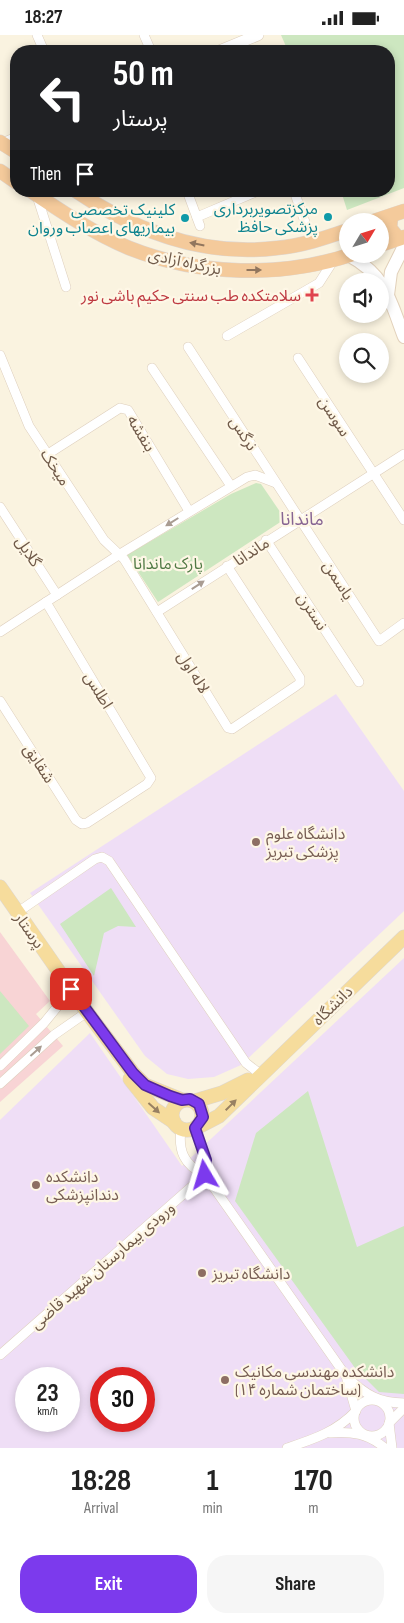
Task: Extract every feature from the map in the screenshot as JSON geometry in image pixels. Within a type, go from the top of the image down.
[{"type":"highway","name":"بزرگراه آزادی","points":[[40,197],[90,228],[129,248],[170,261],[212,269],[255,271],[294,268],[339,258]]},
{"type":"highway","name":"بزرگراه آزادی","points":[[85,197],[107,212],[152,232],[195,244],[232,250],[277,248],[313,241],[339,233]]},
{"type":"highway","points":[[398,213],[390,228],[402,240]]},
{"type":"highway","points":[[389,243],[402,240]]},
{"type":"main road","points":[[389,287],[391,272],[402,240]]},
{"type":"main road","points":[[362,263],[374,273]]},
{"type":"main road","points":[[389,298],[404,337]]},
{"type":"main road","name":"پرستار","points":[[0,887],[69,992],[144,1099],[163,1115],[186,1127]]},
{"type":"main road","name":"پرستار","points":[[0,901],[69,992]]},
{"type":"main road","name":"دانشگاه","points":[[186,1127],[219,1116],[260,1074],[404,937]]},
{"type":"main road","name":"پرستار","points":[[84,1014],[145,1085],[188,1101]]},
{"type":"main road","name":"دانشگاه","points":[[188,1101],[222,1093],[260,1074]]},
{"type":"main road","points":[[188,1101],[203,1112],[202,1121],[186,1127],[174,1107],[188,1101]]},
{"type":"street","points":[[242,45],[258,35]]},
{"type":"street","points":[[35,197],[66,287]]},
{"type":"street","points":[[189,197],[198,222],[246,197]]},
{"type":"street","points":[[296,197],[305,222]]},
{"type":"street","points":[[227,336],[319,283],[339,263]]},
{"type":"street","name":"نرگس","points":[[188,347],[300,519]]},
{"type":"street","name":"میخک","points":[[0,355],[3,374],[29,426],[104,540],[120,554]]},
{"type":"street","name":"سوسن","points":[[298,358],[404,520]]},
{"type":"street","points":[[152,368],[231,486]]},
{"type":"street","name":"بنفشه","points":[[48,454],[120,408],[125,408],[190,511]]},
{"type":"street","name":"ماندانا","points":[[157,612],[404,454]]},
{"type":"street","points":[[0,632],[120,554],[247,477],[256,475],[276,483]]},
{"type":"street","name":"گلایل","points":[[0,507],[57,595]]},
{"type":"street","name":"یاسمن","points":[[300,519],[379,641],[404,623]]},
{"type":"street","name":"نسترن","points":[[266,541],[359,682]]},
{"type":"street","points":[[120,554],[157,612]]},
{"type":"street","name":"لاله اول","points":[[157,612],[228,727],[232,729],[300,683],[300,679],[227,566]]},
{"type":"street","name":"اطلس","points":[[46,602],[151,778],[147,784],[87,823],[82,824]]},
{"type":"street","name":"شقایق","points":[[0,701],[76,820],[82,824]]},
{"type":"street","points":[[18,912],[95,859],[102,857],[109,861],[246,1063],[260,1074]]},
{"type":"street","points":[[0,1066],[44,1023],[69,992]]},
{"type":"street","points":[[0,1084],[54,1035],[84,1014]]},
{"type":"street","points":[[186,1127],[179,1144],[184,1158],[195,1170],[205,1175],[346,1376],[366,1395],[376,1400],[389,1403],[404,1403]]},
{"type":"street","points":[[186,1127],[206,1160],[205,1175]]},
{"type":"street","name":"ورودی بیمارستان شهید قاضی","points":[[0,1355],[205,1175]]},
{"type":"street","points":[[346,1376],[356,1411],[354,1417],[357,1428],[385,1448]]},
{"type":"street","points":[[328,1434],[364,1402],[376,1400]]},
{"type":"street","points":[[376,1400],[389,1412],[392,1448]]},
{"type":"street","points":[[287,1448],[328,1434],[352,1432],[372,1436],[383,1433],[404,1408]]},
{"type":"shaded area","name":"دانشگاه علوم پزشکی تبریز","points":[[336,694],[404,791],[404,911],[241,1065],[214,1077],[188,1079],[167,1074],[145,1056],[30,893]]},
{"type":"shaded area","points":[[0,932],[50,1001],[36,1014],[63,1046],[0,1102]]},
{"type":"shaded area","name":"دانشگاه تبریز","points":[[404,958],[404,1448],[0,1448],[0,1120],[90,1033],[182,1166]]},
{"type":"green space","points":[[281,35],[404,35],[404,188],[395,191],[395,45],[285,45]]},
{"type":"green space","points":[[343,197],[381,197],[347,210]]},
{"type":"green space","name":"پارک ماندانا","points":[[256,483],[261,484],[285,519],[158,602],[127,555],[231,494]]},
{"type":"green space","points":[[111,888],[136,927],[118,926],[104,933],[94,976],[60,924]]},
{"type":"green space","points":[[0,991],[29,1026],[0,1054]]},
{"type":"green space","points":[[308,1091],[357,1247],[404,1226],[404,1394],[379,1392],[355,1368],[235,1201],[256,1133]]},
{"type":"place","name":"مرکزتصویربرداری پزشکی حافظ","points":[[328,217]]},
{"type":"place","name":"کلینیک تخصصی بیماریهای اعصاب وروان","points":[[185,218]]},
{"type":"place","name":"سلامتکده طب سنتی حکیم باشی نور","points":[[312,295]]},
{"type":"place","name":"دانشگاه علوم پزشکی تبریز","points":[[256,842]]},
{"type":"place","name":"دانشکده دندانپزشکی","points":[[36,1185]]},
{"type":"place","name":"دانشگاه تبریز","points":[[202,1273]]},
{"type":"place","name":"دانشکده مهندسی مکانیک (ساختمان شماره ۱۴)","points":[[225,1380]]},
{"type":"district","name":"ماندانا","points":[[302,519]]},
{"type":"route","points":[[71,989],[133,1073],[145,1085],[170,1096],[182,1100],[190,1099],[199,1104],[203,1117],[202,1121],[195,1128],[206,1160],[205,1175]]}]
